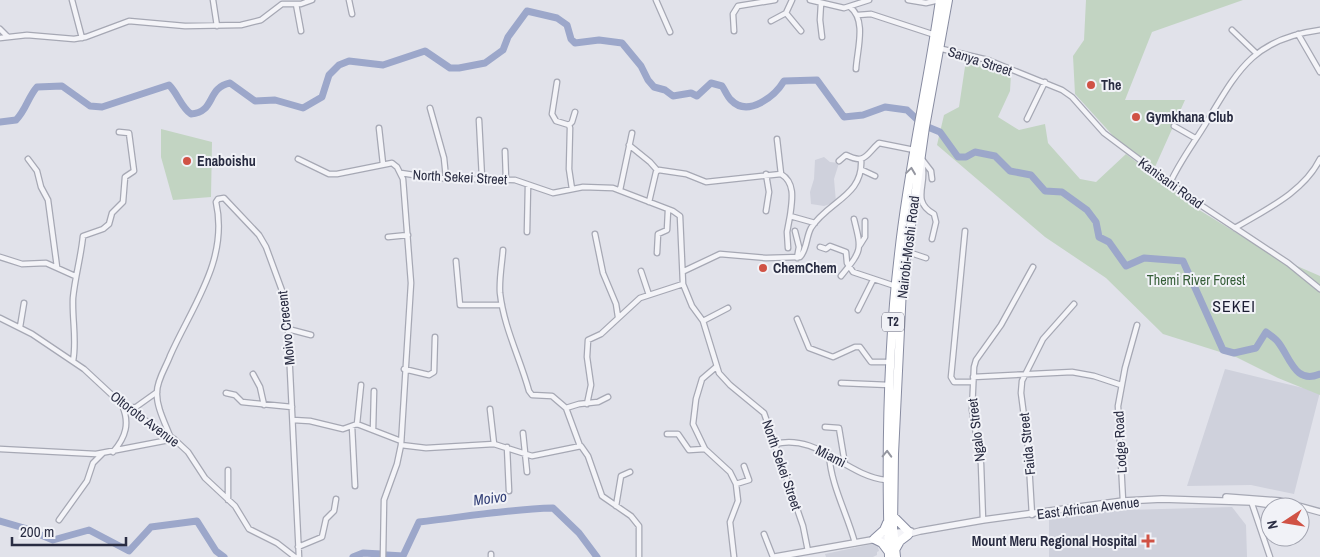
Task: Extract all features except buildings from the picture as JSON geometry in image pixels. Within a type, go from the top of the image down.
[{"type":"highway","name":"Nairobi-Moshi Road","points":[[936,47],[935,35],[939,0]]},
{"type":"highway","name":"Nairobi-Moshi Road","points":[[889,557],[896,378],[902,288],[920,159],[922,126],[936,47],[948,0]]},
{"type":"highway","name":"Nairobi-Moshi Road","points":[[891,519],[886,480],[895,286],[914,150],[922,126]]},
{"type":"highway","points":[[889,557],[886,546],[877,539],[891,519],[908,533],[900,541],[895,553]]},
{"type":"highway","name":"Nairobi-Moshi Road","points":[[891,536],[895,553]]},
{"type":"street","points":[[72,0],[82,38]]},
{"type":"street","points":[[212,0],[217,26]]},
{"type":"street","points":[[0,38],[27,35],[82,38],[129,21],[175,25],[217,26],[252,24],[267,16],[282,4],[296,4],[312,0]]},
{"type":"street","points":[[349,0],[352,14]]},
{"type":"street","points":[[656,0],[670,32]]},
{"type":"street","points":[[734,31],[733,14],[738,6],[774,0]]},
{"type":"street","points":[[771,21],[786,13],[792,0]]},
{"type":"street","points":[[810,0],[841,7],[850,7],[869,0]]},
{"type":"street","points":[[908,0],[926,3],[939,0]]},
{"type":"street","points":[[841,7],[842,1]]},
{"type":"street","points":[[296,4],[301,31]]},
{"type":"street","points":[[822,4],[820,20],[822,36]]},
{"type":"street","points":[[850,7],[858,15],[860,30],[856,69]]},
{"type":"street","points":[[786,13],[801,31]]},
{"type":"street","points":[[858,15],[871,14],[935,35]]},
{"type":"street","points":[[0,28],[8,37]]},
{"type":"street","points":[[1232,30],[1256,53]]},
{"type":"street","points":[[1170,182],[1195,138],[1237,72],[1256,53],[1298,34],[1320,30]]},
{"type":"street","points":[[1298,34],[1320,72]]},
{"type":"street","name":"Sanya Street","points":[[936,47],[978,57],[1026,76]]},
{"type":"street","name":"Kanisani Road","points":[[1026,76],[1045,82],[1072,97],[1104,133],[1235,228],[1288,263],[1320,289]]},
{"type":"street","points":[[557,82],[552,114],[556,120],[569,125]]},
{"type":"street","points":[[1027,119],[1045,82]]},
{"type":"street","points":[[430,108],[444,158],[446,178]]},
{"type":"street","points":[[572,189],[569,169],[569,125],[575,112]]},
{"type":"street","points":[[479,120],[482,178]]},
{"type":"street","points":[[1174,126],[1195,138]]},
{"type":"street","points":[[379,128],[383,164]]},
{"type":"street","points":[[73,361],[76,338],[73,302],[75,276],[83,236],[103,229],[109,224],[112,213],[123,202],[125,177],[134,171],[129,133],[119,132]]},
{"type":"street","points":[[620,190],[632,133]]},
{"type":"street","points":[[778,140],[781,174]]},
{"type":"street","points":[[839,161],[846,154],[854,159],[861,159],[867,156],[879,143],[914,150]]},
{"type":"street","points":[[629,146],[650,162],[657,170],[686,174],[706,182],[766,174],[781,174],[788,180],[791,187],[790,216],[786,232],[788,248]]},
{"type":"street","points":[[506,151],[506,179]]},
{"type":"street","points":[[28,159],[37,171],[40,187],[48,200],[57,266]]},
{"type":"street","points":[[298,159],[329,174],[383,164],[394,164],[401,173],[411,283],[404,369],[401,443],[397,464],[384,500],[383,557]]},
{"type":"street","points":[[684,271],[720,254],[766,258],[797,258],[803,256],[806,240],[815,223],[852,189],[861,177],[861,159]]},
{"type":"street","points":[[920,159],[928,167],[932,179]]},
{"type":"street","points":[[920,159],[924,169],[922,200],[925,209],[934,214],[936,218],[936,229],[932,240]]},
{"type":"street","points":[[1235,228],[1297,188],[1313,172],[1320,159]]},
{"type":"street","points":[[649,202],[657,170]]},
{"type":"street","points":[[862,170],[875,176]]},
{"type":"street","name":"North Sekei Street","points":[[401,173],[446,178],[506,179],[519,181],[553,193],[597,187],[620,190],[668,210],[681,218],[683,284],[692,306],[703,321],[716,367],[730,385],[764,413],[803,526],[808,550]]},
{"type":"street","points":[[766,174],[769,192],[766,211]]},
{"type":"street","points":[[527,232],[528,185]]},
{"type":"street","name":"Moivo Crecent","points":[[157,391],[179,336],[199,301],[216,255],[220,236],[216,202],[218,199],[226,199],[259,235],[266,247],[284,296],[288,329],[299,557]]},
{"type":"street","points":[[657,253],[658,234],[667,230],[668,210]]},
{"type":"street","points":[[790,216],[815,223]]},
{"type":"street","points":[[854,219],[860,245]]},
{"type":"street","points":[[841,276],[858,254],[860,245],[865,237],[864,221]]},
{"type":"street","points":[[795,231],[799,247],[797,258]]},
{"type":"street","points":[[965,231],[951,377],[954,382],[1024,374],[1079,373],[1121,385]]},
{"type":"street","points":[[596,234],[603,274],[616,304],[618,318]]},
{"type":"street","points":[[388,237],[408,235]]},
{"type":"street","points":[[820,247],[826,249],[832,246],[844,250],[849,267],[858,275],[895,286]]},
{"type":"street","points":[[503,250],[500,282],[502,305],[512,346],[530,393],[552,396],[566,408],[580,446],[588,456],[602,496],[631,516],[639,526],[639,557]]},
{"type":"street","points":[[908,252],[926,258]]},
{"type":"street","points":[[0,257],[18,263],[41,262],[57,266],[75,276]]},
{"type":"street","points":[[456,261],[460,305],[502,305]]},
{"type":"street","name":"Ngalo Street","points":[[983,520],[983,491],[972,410],[972,380],[976,360],[1001,325],[1033,267]]},
{"type":"street","points":[[641,271],[648,295]]},
{"type":"street","points":[[858,310],[873,280]]},
{"type":"street","points":[[587,404],[591,385],[586,342],[591,337],[601,334],[634,301],[683,284]]},
{"type":"street","points":[[20,328],[24,303]]},
{"type":"street","points":[[1024,374],[1047,333],[1074,304]]},
{"type":"street","points":[[703,321],[728,308]]},
{"type":"street","name":"Oltoroto Avenue","points":[[0,318],[20,328],[73,361],[91,374],[126,408],[172,438],[188,452],[205,478],[228,500],[249,529],[277,543],[295,557]]},
{"type":"street","points":[[797,319],[809,348],[833,357],[858,347],[862,348],[871,362],[891,362]]},
{"type":"street","name":"Lodge Road","points":[[1123,501],[1117,420],[1121,385],[1137,325]]},
{"type":"street","points":[[288,329],[311,335]]},
{"type":"street","points":[[404,369],[432,374],[435,337]]},
{"type":"street","points":[[716,367],[702,379],[693,413],[693,424],[705,449],[730,472],[736,484],[738,501],[730,522],[734,557]]},
{"type":"street","points":[[253,374],[260,387],[264,405]]},
{"type":"street","name":"Faida Street","points":[[1024,374],[1021,393],[1028,447],[1032,515]]},
{"type":"street","points":[[841,383],[889,385]]},
{"type":"street","points":[[355,486],[355,425],[361,385]]},
{"type":"street","points":[[0,449],[104,453],[172,438],[157,391],[136,407],[126,408]]},
{"type":"street","points":[[373,430],[374,391]]},
{"type":"street","points":[[226,393],[233,394],[242,402],[292,407]]},
{"type":"street","points":[[566,408],[608,397]]},
{"type":"street","points":[[113,452],[126,433],[126,414],[121,404]]},
{"type":"street","points":[[490,409],[494,444]]},
{"type":"street","points":[[293,420],[310,421],[343,429],[355,425],[373,430],[401,443],[426,448],[494,444],[537,456],[580,446]]},
{"type":"street","points":[[824,427],[839,428],[845,464]]},
{"type":"street","points":[[523,433],[527,472]]},
{"type":"street","points":[[667,434],[678,434],[689,450],[705,449]]},
{"type":"street","name":"Miami","points":[[775,444],[805,442],[864,474],[886,480]]},
{"type":"street","points":[[507,447],[509,491]]},
{"type":"street","points":[[59,520],[87,481],[92,464],[104,453]]},
{"type":"street","points":[[828,454],[834,484],[849,519],[855,542]]},
{"type":"street","points":[[736,484],[749,480],[744,466]]},
{"type":"street","points":[[228,470],[228,500]]},
{"type":"street","points":[[616,506],[620,494],[621,476],[630,472]]},
{"type":"street","name":"East African Avenue","points":[[774,557],[983,520],[1032,515],[1123,501],[1192,496],[1251,500]]},
{"type":"street","points":[[298,547],[322,537],[326,519],[334,511],[336,499]]},
{"type":"street","points":[[1251,500],[1260,502]]},
{"type":"street","points":[[1251,500],[1280,501],[1320,513]]},
{"type":"street","points":[[1251,500],[1270,557]]},
{"type":"street","points":[[764,534],[774,557]]},
{"type":"shaded area","points":[[824,157],[830,162],[839,163],[834,179],[836,202],[824,206],[811,204],[810,192],[814,179],[815,160]]},
{"type":"shaded area","points":[[1225,369],[1320,392],[1294,494],[1251,485],[1187,486]]},
{"type":"shaded area","name":"Mount Meru Regional Hospital","points":[[1232,507],[1246,525],[1247,557],[1049,557],[1049,516],[1092,511]]},
{"type":"shaded area","points":[[877,543],[879,551],[873,557],[826,557],[825,554]]},
{"type":"green space","points":[[1086,0],[1243,0],[1152,32],[1125,100],[1185,100],[1155,167],[1116,139],[1075,94],[1073,56],[1084,40]]},
{"type":"green space","name":"Themi River Forest","points":[[966,60],[1011,74],[1010,91],[998,117],[1019,130],[1045,124],[1048,143],[1080,179],[1096,182],[1126,154],[1196,208],[1274,256],[1320,276],[1320,395],[1278,378],[1236,357],[1163,334],[1106,278],[1045,237],[937,145],[944,115],[959,107]]},
{"type":"green space","name":"Enaboishu","points":[[161,129],[212,142],[211,197],[173,200],[161,157]]},
{"type":"waterway","points":[[0,122],[16,120],[37,87],[62,86],[90,106],[102,107],[169,85],[191,114],[204,109],[217,90],[230,83],[255,101],[275,100],[303,108],[322,97],[329,75],[339,65],[349,61],[383,65],[425,51],[450,68],[485,63],[503,50],[508,37],[527,11],[557,18],[567,25],[571,39],[575,43],[599,40],[622,43],[641,66],[654,87],[665,90],[673,96],[691,93],[697,96],[711,83],[722,86],[731,100],[745,107],[753,106],[768,98],[784,81],[817,80],[844,117],[863,115],[885,107],[907,110],[923,125],[940,132],[958,157],[966,157],[975,152],[995,156],[1010,171],[1031,175],[1045,191],[1062,192],[1087,210],[1096,222],[1099,237],[1109,242],[1126,266],[1144,258],[1183,261],[1223,350],[1234,353],[1256,348],[1266,332],[1278,342],[1299,373],[1305,376],[1320,374]]},
{"type":"waterway","name":"Moivo","points":[[387,555],[403,556],[419,522],[553,508],[579,533],[597,557]]},
{"type":"waterway","points":[[0,521],[24,528],[53,540],[89,530],[129,551],[151,527],[197,521],[216,551],[224,557]]},
{"type":"waterway","name":"Moivo","points":[[353,557],[363,553],[381,554]]},
{"type":"place","name":"The","points":[[1091,85]]},
{"type":"place","name":"Gymkhana Club","points":[[1136,117]]},
{"type":"place","name":"Enaboishu","points":[[187,161]]},
{"type":"place","name":"ChemChem","points":[[763,268]]},
{"type":"place","name":"Mount Meru Regional Hospital","points":[[1148,541]]},
{"type":"district","name":"SEKEI","points":[[1234,306]]}]
